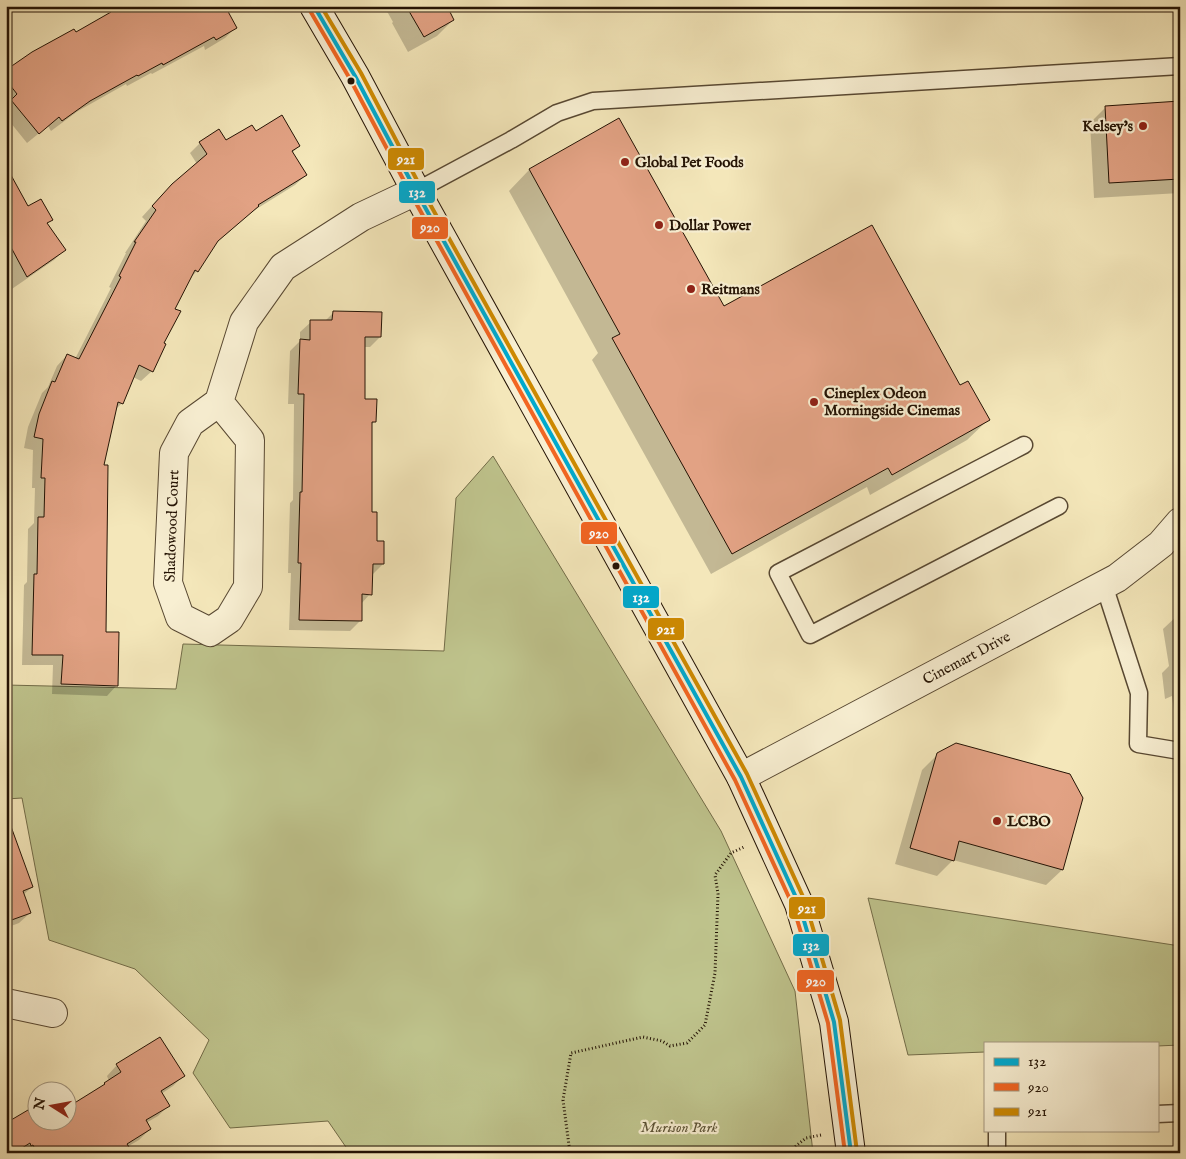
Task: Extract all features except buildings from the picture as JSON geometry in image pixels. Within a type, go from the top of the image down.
[{"type":"street","points":[[314,6],[355,76],[416,191],[741,777],[798,904],[834,1022],[851,1153]]},
{"type":"street","points":[[219,402],[244,322],[283,267],[361,217],[416,191]]},
{"type":"street","name":"Shadowood Court","points":[[219,402],[250,440],[248,587],[229,619],[210,632],[180,618],[168,583],[174,453],[190,423],[219,402]]},
{"type":"street","name":"Cinemart Drive","points":[[741,777],[1117,578],[1161,544],[1180,522]]},
{"type":"street","points":[[6,1003],[53,1013]]},
{"type":"lane","points":[[416,191],[557,113],[593,101],[1180,66]]},
{"type":"lane","points":[[1024,446],[778,573],[810,635],[1059,506]]},
{"type":"lane","points":[[1104,585],[1138,692],[1138,744],[1180,751]]},
{"type":"lane","points":[[1158,1114],[1180,1113]]},
{"type":"lane","points":[[997,1132],[997,1153]]},
{"type":"path","points":[[570,1153],[563,1100],[571,1053],[643,1037],[662,1041],[670,1046],[687,1043],[705,1024],[715,973],[718,894],[715,875],[731,853]]},
{"type":"path","points":[[787,1153],[806,1138]]},
{"type":"green space","name":"Murison Park","points":[[493,456],[721,831],[795,991],[813,1153],[350,1153],[328,1121],[230,1128],[193,1073],[209,1040],[135,969],[49,940],[22,798],[6,799],[6,685],[176,689],[183,644],[444,651],[456,498]]},
{"type":"green space","points":[[868,898],[1180,946],[1180,1045],[1158,1046],[1158,1042],[984,1042],[984,1052],[908,1055]]},
{"type":"transit line","name":"132","points":[[314,6],[355,76],[416,191],[741,777],[799,904],[834,1022],[851,1153]]},
{"type":"transit line","name":"921","points":[[321,6],[361,73],[421,188],[747,774],[805,901],[840,1020],[857,1152]]},
{"type":"transit line","name":"920","points":[[309,9],[350,79],[411,194],[735,780],[793,906],[828,1023],[845,1153]]},
{"type":"place","name":"Kelsey's","points":[[1143,126]]},
{"type":"place","name":"Global Pet Foods","points":[[625,162]]},
{"type":"place","name":"Dollar Power","points":[[659,225]]},
{"type":"place","name":"Reitmans","points":[[691,289]]},
{"type":"place","name":"Cineplex Odeon Morningside Cinemas","points":[[814,402]]},
{"type":"place","name":"LCBO","points":[[997,821]]}]
